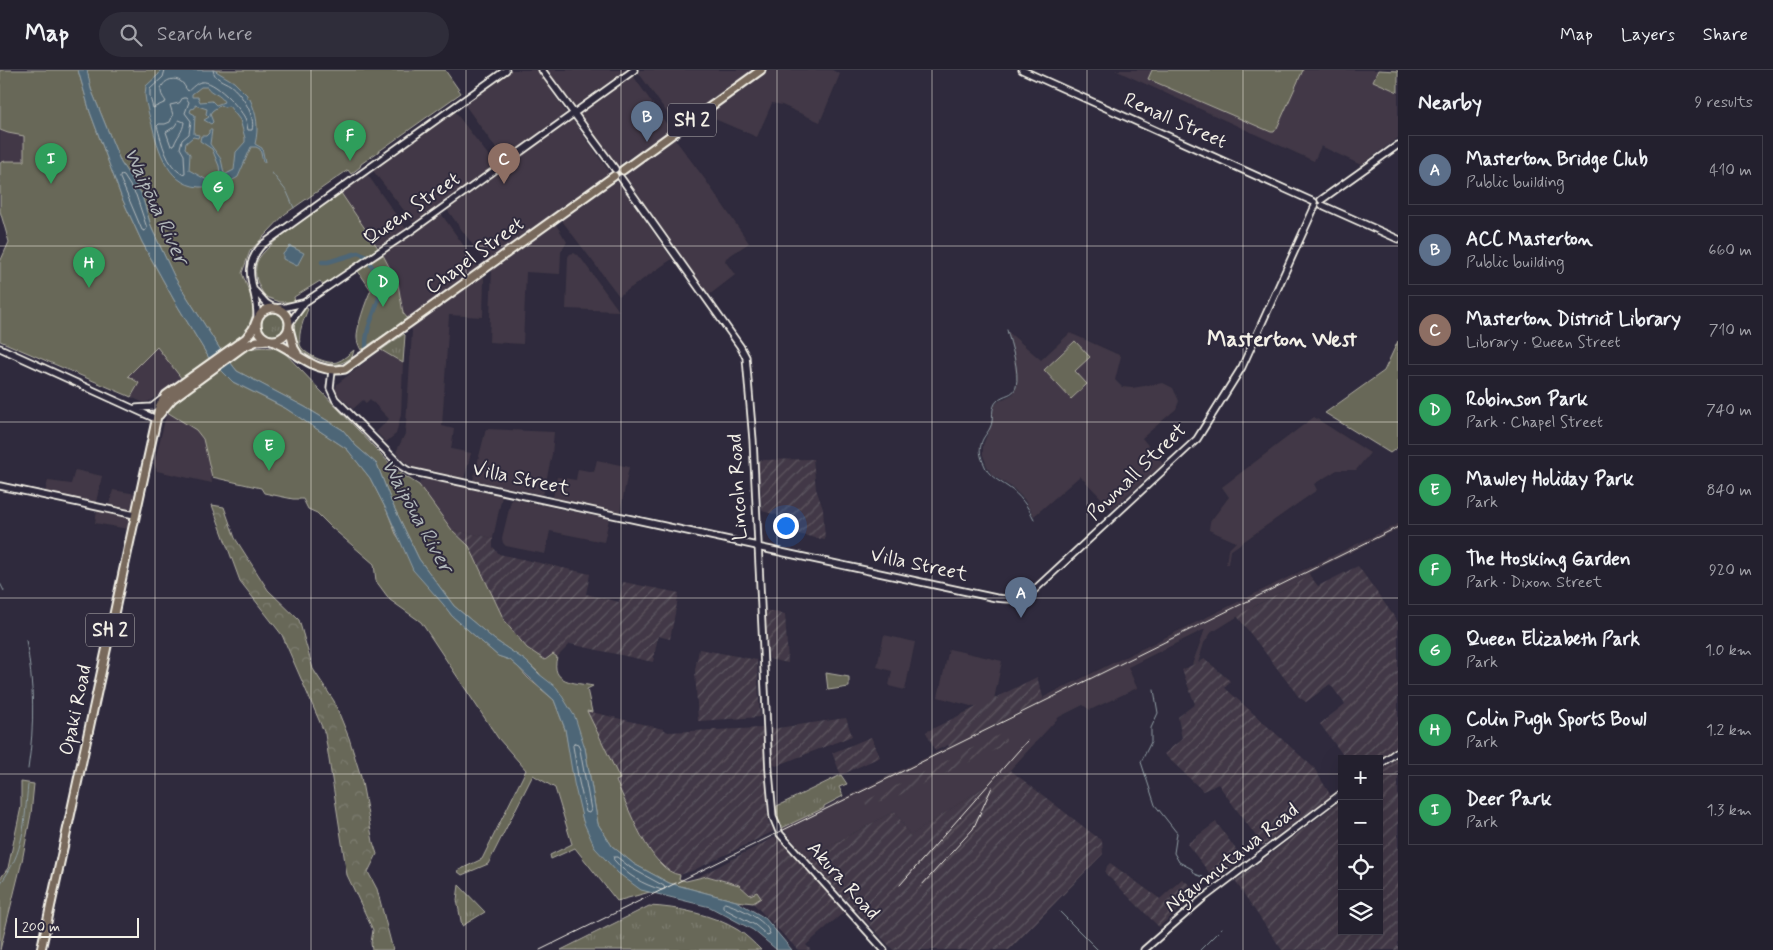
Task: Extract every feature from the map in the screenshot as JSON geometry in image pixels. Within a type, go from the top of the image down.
[{"type":"highway","name":"Chapel Street","points":[[332,371],[345,369],[354,364],[761,70]]},
{"type":"highway","points":[[275,308],[280,309],[287,316],[294,348],[301,357]]},
{"type":"highway","name":"SH 2","points":[[156,419],[166,394],[206,370],[242,345],[262,311],[275,308]]},
{"type":"highway","points":[[257,319],[257,330],[264,338],[289,349],[317,367],[332,371]]},
{"type":"highway","name":"SH 2","points":[[242,345],[258,341],[276,340],[287,332],[289,325]]},
{"type":"highway","name":"SH 2","points":[[156,419],[162,409],[172,399],[206,370]]},
{"type":"highway","name":"Opaki Road","points":[[41,950],[156,419]]},
{"type":"street","points":[[257,319],[258,306],[250,276],[251,264],[256,251],[262,245],[506,70]]},
{"type":"street","name":"Lincoln Road","points":[[542,70],[618,173],[746,357],[753,440],[771,796],[773,817],[779,832]]},
{"type":"street","name":"Queen Street","points":[[275,308],[305,302],[412,230],[634,70]]},
{"type":"street","name":"Renall Street","points":[[1022,70],[1398,238]]},
{"type":"street","points":[[1318,203],[1398,145]]},
{"type":"street","name":"Pownall Street","points":[[1015,600],[1031,593],[1197,439],[1242,367],[1318,203]]},
{"type":"street","points":[[254,289],[266,303],[275,308]]},
{"type":"street","name":"Queen Street","points":[[289,325],[305,302]]},
{"type":"street","points":[[0,348],[156,419]]},
{"type":"street","name":"Villa Street","points":[[332,371],[330,388],[335,399],[401,466],[420,475],[996,598],[1015,600]]},
{"type":"street","points":[[131,408],[152,407],[162,400]]},
{"type":"street","points":[[0,486],[135,515]]},
{"type":"street","points":[[1383,762],[1398,750]]},
{"type":"street","name":"Ngaumutawa Road","points":[[1144,950],[1201,900],[1338,796]]},
{"type":"street","name":"Akura Road","points":[[779,832],[789,846],[884,950]]},
{"type":"shaded area","points":[[511,70],[538,70],[566,113],[507,157],[503,158],[465,105]]},
{"type":"shaded area","points":[[547,70],[626,70],[574,107]]},
{"type":"shaded area","points":[[640,70],[756,70],[679,126],[676,125],[638,72]]},
{"type":"shaded area","points":[[768,70],[832,70],[840,74],[820,122],[782,105],[772,103],[757,137],[710,117],[709,113]]},
{"type":"shaded area","points":[[1115,70],[1398,70],[1398,138],[1361,165],[1321,146],[1314,161]]},
{"type":"shaded area","points":[[632,76],[670,131],[617,166],[579,114]]},
{"type":"shaded area","points":[[455,112],[495,164],[413,222],[374,172],[374,169]]},
{"type":"shaded area","points":[[572,119],[608,170],[608,175],[485,262],[446,208]]},
{"type":"shaded area","points":[[0,130],[24,135],[24,162],[5,161],[0,163]]},
{"type":"shaded area","points":[[674,138],[749,243],[726,258],[725,261],[735,275],[709,295],[626,177],[628,170]]},
{"type":"shaded area","points":[[367,174],[406,229],[378,248],[341,193]]},
{"type":"shaded area","points":[[614,182],[618,182],[672,259],[619,296],[563,222],[563,219]]},
{"type":"shaded area","points":[[439,214],[442,215],[478,266],[478,269],[408,319],[403,313],[398,284],[383,255]]},
{"type":"shaded area","points":[[555,223],[567,242],[561,252],[560,274],[526,272],[523,344],[489,342],[492,269]]},
{"type":"shaded area","points":[[574,253],[580,257],[619,311],[566,309],[568,257]]},
{"type":"shaded area","points":[[483,277],[483,317],[449,315],[442,426],[454,429],[451,449],[471,453],[464,479],[415,469],[402,460],[396,452],[405,434],[411,327],[478,278]]},
{"type":"shaded area","points":[[1007,331],[1041,360],[1070,333],[1121,356],[1115,380],[1122,387],[1132,388],[1163,383],[1173,388],[1179,401],[1176,409],[1142,438],[1163,464],[1112,509],[1080,476],[1034,516],[1024,499],[1013,488],[992,475],[983,455],[983,445],[991,426],[994,406],[999,401],[1013,394],[1017,385],[1013,354]]},
{"type":"shaded area","points":[[157,346],[182,379],[152,400],[144,403],[131,397],[139,383],[128,376]]},
{"type":"shaded area","points":[[381,350],[403,363],[401,414],[396,434],[386,442],[376,432],[389,419],[370,399],[366,403],[363,400],[353,409],[335,392],[337,384]]},
{"type":"shaded area","points":[[167,412],[196,430],[203,439],[210,465],[212,483],[157,471],[154,464]]},
{"type":"shaded area","points":[[1314,417],[1370,453],[1356,470],[1337,470],[1314,484],[1317,490],[1230,551],[1228,564],[1226,564],[1228,550],[1236,542],[1209,530],[1210,522],[1229,497],[1222,487]]},
{"type":"shaded area","points":[[486,429],[554,432],[552,454],[543,495],[473,480]]},
{"type":"shaded area","points":[[813,459],[816,489],[823,509],[825,540],[785,531],[788,518],[762,511],[758,460]]},
{"type":"shaded area","points":[[597,460],[629,467],[620,512],[553,498],[557,477],[576,480],[578,469],[594,472]]},
{"type":"shaded area","points":[[75,470],[102,476],[96,502],[109,505],[113,490],[136,494],[133,509],[130,510],[45,492],[48,481],[71,484]]},
{"type":"shaded area","points":[[426,479],[502,496],[493,538],[452,530],[419,485],[420,481]]},
{"type":"shaded area","points":[[513,499],[609,519],[604,542],[550,531],[545,554],[506,546],[502,538]]},
{"type":"shaded area","points":[[97,511],[129,518],[128,529],[95,523]]},
{"type":"shaded area","points":[[1398,524],[1398,529],[1309,573],[1310,576],[1213,630],[1204,643],[1198,663],[1192,665],[1205,629],[1128,667],[1137,688],[1090,710],[1083,705],[1059,717],[1010,770],[910,836],[895,811],[810,856],[810,861],[782,828],[1044,700],[1044,697],[1121,659]]},
{"type":"shaded area","points":[[452,530],[493,538],[493,547],[499,554],[590,574],[586,594],[619,602],[623,582],[679,593],[670,639],[658,636],[653,662],[570,644],[557,657],[553,654],[545,660],[527,648],[505,622],[469,546]]},
{"type":"shaded area","points":[[1358,566],[1398,622],[1398,746],[1383,757],[1383,755],[1343,755],[1320,724],[1345,704],[1330,684],[1306,702],[1299,697],[1237,616],[1310,576],[1318,586]]},
{"type":"shaded area","points":[[764,610],[785,614],[788,663],[769,659]]},
{"type":"shaded area","points":[[884,635],[915,642],[905,690],[889,686],[892,671],[877,667]]},
{"type":"shaded area","points":[[699,649],[757,660],[760,717],[698,721],[695,670]]},
{"type":"shaded area","points":[[949,649],[1002,661],[994,699],[978,708],[938,697]]},
{"type":"shaded area","points":[[1205,659],[1230,681],[1225,688],[1314,768],[1331,796],[1263,846],[1218,784],[1203,791],[1164,754],[1182,739],[1178,717],[1195,704],[1182,670]]},
{"type":"shaded area","points":[[1037,677],[1044,700],[949,747],[948,745],[935,751],[926,732]]},
{"type":"shaded area","points":[[587,711],[663,729],[668,732],[763,728],[768,821],[774,831],[694,870],[680,875],[668,872],[649,851],[615,781],[619,779]]},
{"type":"shaded area","points":[[846,718],[852,736],[776,766],[773,764],[771,729]]},
{"type":"shaded area","points":[[1003,733],[1006,740],[997,749],[893,798],[866,805],[865,801]]},
{"type":"shaded area","points":[[871,737],[880,757],[841,775],[832,753]]},
{"type":"shaded area","points":[[1398,757],[1398,950],[1282,950],[1235,881],[1338,803],[1338,935],[1383,935],[1383,769]]},
{"type":"shaded area","points":[[1010,770],[1102,841],[1103,854],[1009,950],[893,950],[810,861],[812,855],[895,811],[910,836]]},
{"type":"shaded area","points":[[1216,822],[1237,851],[1234,854],[1239,862],[1215,880],[1187,844]]},
{"type":"shaded area","points":[[777,836],[844,912],[806,945],[811,950],[798,950],[753,903],[761,898],[750,896],[739,885],[708,876],[692,880]]},
{"type":"shaded area","points":[[1110,863],[1160,899],[1182,879],[1199,892],[1159,927],[1105,873]]},
{"type":"green space","points":[[0,70],[78,70],[90,112],[121,196],[142,242],[209,358],[233,382],[285,408],[347,449],[370,478],[387,511],[396,534],[452,616],[498,656],[510,660],[554,700],[565,729],[583,821],[641,889],[650,892],[617,901],[575,848],[551,859],[550,855],[572,844],[555,788],[533,775],[488,864],[462,875],[457,871],[482,859],[526,770],[498,738],[421,622],[390,600],[376,581],[374,564],[317,513],[308,509],[303,499],[293,499],[264,493],[261,488],[212,477],[203,439],[196,430],[167,412],[186,392],[213,374],[205,362],[182,379],[157,347],[128,376],[139,383],[131,397],[0,341],[0,262],[9,242],[0,211],[0,163],[5,161],[24,161],[24,136],[0,130]]},
{"type":"green space","points":[[87,70],[445,70],[461,93],[361,164],[351,174],[348,170],[285,214],[250,251],[242,273],[253,302],[253,314],[246,333],[235,340],[244,351],[262,347],[281,349],[397,471],[419,485],[452,530],[469,546],[505,622],[527,648],[545,660],[553,654],[557,657],[557,672],[565,680],[593,686],[587,689],[592,712],[587,711],[620,779],[616,781],[641,836],[659,862],[669,871],[680,875],[679,879],[686,881],[707,876],[739,885],[750,895],[757,892],[761,898],[753,903],[736,901],[669,883],[634,864],[612,846],[598,824],[585,748],[539,673],[454,606],[419,559],[391,501],[377,464],[356,446],[343,430],[305,407],[237,371],[220,349],[175,278],[152,229],[141,193],[121,163],[91,89]]},
{"type":"green space","points":[[1152,70],[1303,70],[1277,128],[1274,132],[1271,132],[1148,79]]},
{"type":"green space","points":[[1378,70],[1398,71],[1398,92],[1373,81]]},
{"type":"green space","points":[[341,193],[378,248],[324,286],[320,281],[294,297],[295,302],[280,302],[266,297],[256,276],[257,262],[262,254],[282,236]]},
{"type":"green space","points":[[383,255],[398,284],[403,313],[408,319],[361,350],[357,341],[358,328],[371,290],[358,271]]},
{"type":"green space","points":[[306,308],[308,309],[300,335],[302,348],[310,355],[328,362],[337,362],[354,350],[352,357],[339,364],[332,364],[311,357],[301,350],[295,340],[294,328],[298,316]]},
{"type":"green space","points":[[272,310],[282,314],[286,324],[282,334],[272,338],[262,334],[258,324],[262,314]]},
{"type":"green space","points":[[405,335],[403,363],[381,350]]},
{"type":"green space","points":[[1075,341],[1090,357],[1075,371],[1087,384],[1071,399],[1044,370]]},
{"type":"green space","points":[[1398,341],[1398,447],[1390,453],[1325,413],[1384,371]]},
{"type":"green space","points":[[212,505],[224,507],[235,538],[268,590],[299,620],[313,669],[334,701],[349,738],[361,777],[377,854],[368,872],[377,889],[393,950],[372,950],[373,930],[347,875],[325,734],[282,635],[240,581]]},
{"type":"green space","points":[[826,673],[849,677],[849,687],[828,690]]},
{"type":"green space","points":[[841,775],[847,784],[839,787],[843,796],[824,806],[824,808],[782,828],[778,818],[777,806]]},
{"type":"green space","points":[[21,782],[34,784],[31,814],[22,861],[0,950],[0,879],[8,868],[21,807]]},
{"type":"green space","points":[[459,885],[485,912],[462,926],[457,900]]},
{"type":"green space","points":[[649,906],[683,910],[718,920],[741,932],[761,950],[561,950]]},
{"type":"water","points":[[78,70],[87,70],[91,89],[121,163],[141,193],[152,229],[175,278],[220,349],[237,371],[305,407],[343,430],[356,446],[377,464],[391,501],[419,559],[454,606],[495,640],[526,661],[557,688],[575,717],[585,748],[598,824],[612,846],[634,864],[669,883],[736,901],[765,918],[792,950],[777,950],[753,930],[710,907],[641,890],[618,873],[595,848],[583,821],[574,783],[565,729],[554,700],[510,660],[498,656],[452,616],[413,570],[370,478],[347,449],[285,408],[233,382],[209,358],[142,242],[121,196],[90,112]]},
{"type":"water","points":[[160,70],[214,70],[234,82],[250,99],[256,116],[257,132],[255,144],[262,148],[265,162],[263,162],[260,149],[251,147],[238,177],[226,183],[199,187],[178,179],[170,170],[159,149],[146,102],[146,86],[159,74]],"holes":[[[201,87],[207,87],[221,97],[224,102],[216,105],[212,101],[200,102],[198,97],[192,97],[192,94]],[[195,105],[207,109],[206,114],[209,117],[204,120],[211,124],[213,122],[210,114],[212,111],[220,105],[224,107],[229,106],[240,120],[245,138],[245,142],[236,152],[234,170],[226,174],[224,173],[221,159],[210,144],[212,130],[209,130],[206,136],[201,136],[200,141],[212,149],[220,173],[218,176],[207,180],[189,170],[190,154],[185,148],[186,143],[193,137],[198,138],[199,135],[194,134],[195,115],[190,112],[191,109],[195,108]]]},
{"type":"water","points":[[290,246],[304,253],[297,266],[283,259],[283,254]]},
{"type":"waterway","points":[[272,173],[287,192],[294,208]]},
{"type":"waterway","points":[[322,262],[358,253],[365,256]]},
{"type":"waterway","points":[[366,347],[369,325],[377,305],[380,286],[378,276],[371,265]]},
{"type":"waterway","points":[[1007,330],[1016,366],[1016,387],[1013,392],[1000,398],[995,403],[991,425],[983,438],[980,450],[988,472],[1016,494],[1034,519]]},
{"type":"waterway","points":[[0,583],[4,591]]},
{"type":"waterway","points":[[26,640],[33,704],[28,769]]},
{"type":"waterway","points":[[1154,690],[1158,713],[1151,728],[1151,742],[1141,762],[1155,805],[1177,833],[1174,853],[1179,862],[1192,869],[1195,874],[1203,877]]},
{"type":"waterway","points":[[0,884],[19,849],[24,825],[28,785]]},
{"type":"waterway","points":[[1060,912],[1098,950]]},
{"type":"waterway","points":[[1200,950],[1222,928]]},
{"type":"railway","points":[[540,950],[1398,527]]},
{"type":"railway","points":[[900,885],[1027,741]]},
{"type":"railway","points":[[921,886],[973,829],[992,787]]},
{"type":"place","name":"ACC Masterton","points":[[647,142]]},
{"type":"place","name":"The Hosking Garden","points":[[350,161]]},
{"type":"place","name":"Deer Park","points":[[51,184]]},
{"type":"place","name":"Masterton District Library","points":[[504,184]]},
{"type":"place","name":"Queen Elizabeth Park","points":[[218,212]]},
{"type":"place","name":"Colin Pugh Sports Bowl","points":[[89,288]]},
{"type":"place","name":"Robinson Park","points":[[383,307]]},
{"type":"place","name":"Mawley Holiday Park","points":[[269,471]]},
{"type":"place","name":"Masterton Bridge Club","points":[[1021,618]]},
{"type":"district","name":"Masterton West","points":[[1282,340]]},
{"type":"water label","name":"Waipōua River","points":[[156,206]]},
{"type":"water label","name":"Waipōua River","points":[[417,516]]}]
